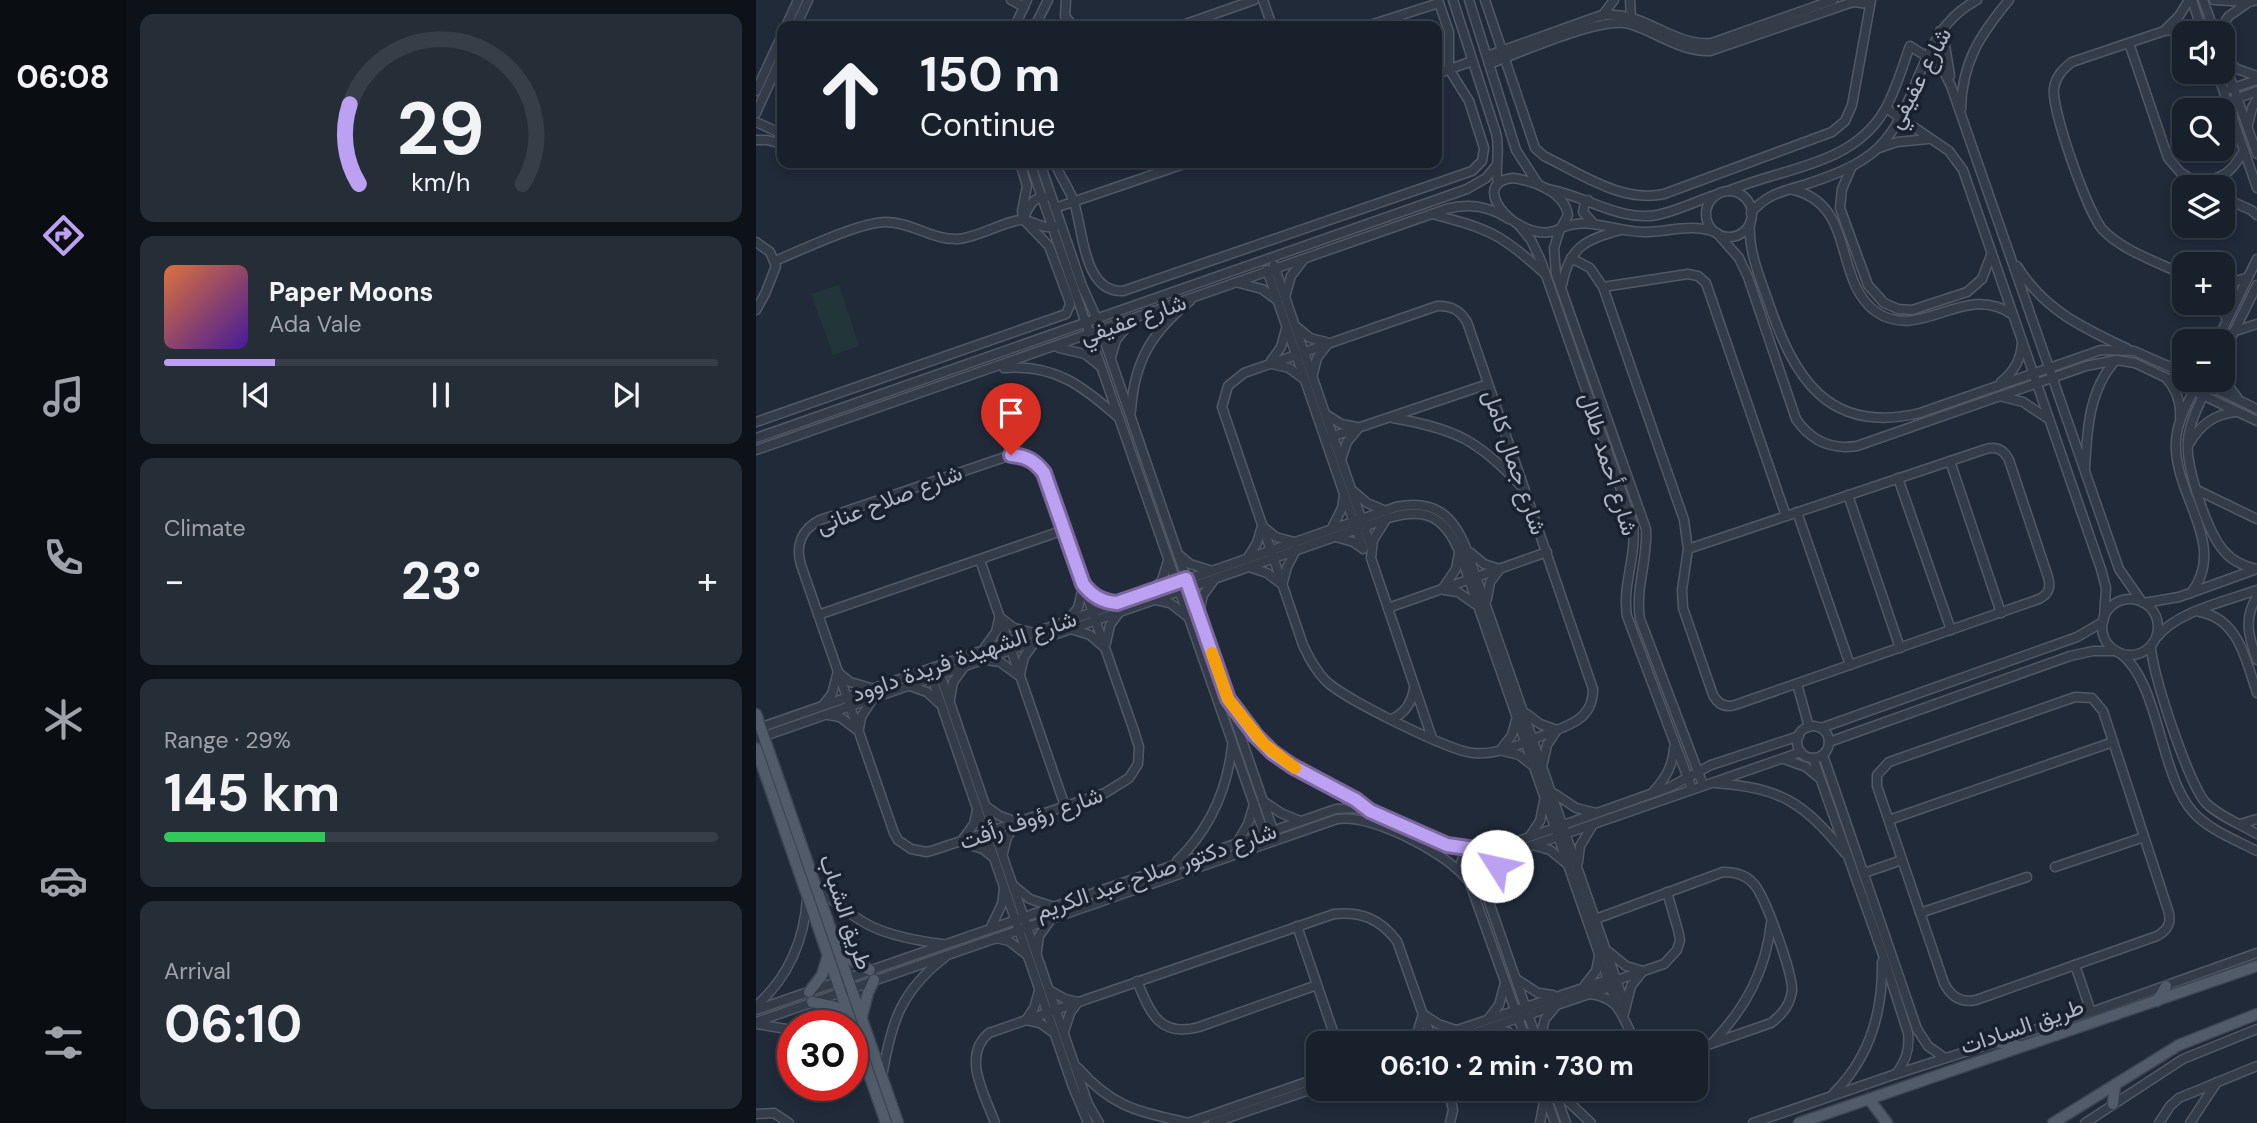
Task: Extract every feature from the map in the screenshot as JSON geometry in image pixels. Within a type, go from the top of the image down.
[{"type":"main road","name":"طريق الشباب","points":[[756,714],[759,733],[836,945],[848,1010]]},
{"type":"main road","name":"طريق الشباب","points":[[756,748],[828,955],[858,1010]]},
{"type":"main road","points":[[836,945],[847,957],[872,975],[864,1010]]},
{"type":"main road","points":[[828,955],[822,975],[810,997],[838,1010]]},
{"type":"main road","name":"طريق السادات","points":[[1799,1123],[2257,966]]},
{"type":"main road","points":[[2157,1001],[2166,986]]},
{"type":"main road","points":[[2053,1123],[2179,1045],[2257,1014]]},
{"type":"main road","name":"طريق الشباب","points":[[868,1035],[898,1123]]},
{"type":"main road","points":[[1996,1042],[2023,1046]]},
{"type":"main road","name":"طريق الشباب","points":[[868,1071],[886,1123]]},
{"type":"main road","points":[[2113,1104],[2115,1085]]},
{"type":"main road","points":[[1869,1099],[1887,1123]]},
{"type":"street","points":[[788,21],[798,0]]},
{"type":"street","points":[[798,21],[808,0]]},
{"type":"street","points":[[1011,0],[1025,4],[1017,21]]},
{"type":"street","points":[[1038,21],[1048,0]]},
{"type":"street","points":[[1066,0],[1065,16],[1069,21]]},
{"type":"street","points":[[1194,21],[1254,0]]},
{"type":"street","points":[[1263,0],[1270,21]]},
{"type":"street","points":[[1453,0],[1498,142],[1498,185]]},
{"type":"street","points":[[1469,0],[1516,150],[1541,186]]},
{"type":"street","points":[[1485,0],[1503,54],[1529,137],[1539,152],[1618,191],[1640,196],[1656,195],[1832,132],[1841,125],[1852,104],[1866,1],[1720,45],[1691,42],[1631,16],[1612,14],[1602,16],[1503,54],[1488,60]]},
{"type":"street","points":[[1602,16],[1614,0]]},
{"type":"street","points":[[1630,0],[1631,16]]},
{"type":"street","points":[[1503,54],[1599,24],[1612,23],[1629,24],[1688,49],[1704,51],[1833,0]]},
{"type":"street","name":"شارع عفيفي","points":[[1751,213],[1771,195],[1821,179],[1853,165],[1877,149],[1899,118],[1940,31],[1956,14],[1977,0]]},
{"type":"street","points":[[1961,115],[1963,84],[1971,54],[1980,36],[2009,0]]},
{"type":"street","points":[[2164,31],[2190,0]]},
{"type":"street","points":[[2190,0],[2198,21]]},
{"type":"street","points":[[2203,0],[2211,21]]},
{"type":"street","points":[[2214,0],[2253,1]]},
{"type":"street","points":[[1057,168],[1074,202],[1082,238],[1097,280],[1108,290],[1123,291],[1478,167],[1484,148],[1469,101],[1449,69],[1449,32],[1438,1],[1381,21]]},
{"type":"street","points":[[2225,21],[2253,1]]},
{"type":"street","points":[[2172,30],[2081,59],[2063,69],[2053,91],[2056,110],[2097,223],[2113,239],[2172,269]]},
{"type":"street","points":[[1940,31],[1945,45],[1951,86]]},
{"type":"street","points":[[2129,43],[2168,158],[2185,175]]},
{"type":"street","points":[[756,91],[777,45]]},
{"type":"street","name":"شارع عفيفي","points":[[1728,191],[1844,151],[1872,128],[1886,108],[1910,46],[1928,55]]},
{"type":"street","points":[[1928,55],[1941,66],[1951,86],[2119,569],[2157,620],[2158,631],[2152,643],[2155,676],[2197,789],[2206,803],[2257,834]]},
{"type":"street","points":[[1442,72],[1472,61]]},
{"type":"street","points":[[756,113],[777,67]]},
{"type":"street","points":[[2235,67],[2257,78]]},
{"type":"street","points":[[2223,91],[2257,78]]},
{"type":"street","points":[[2221,84],[2226,98]]},
{"type":"street","points":[[2233,84],[2257,154]]},
{"type":"street","points":[[2235,99],[2257,91]]},
{"type":"street","points":[[2248,128],[2257,99]]},
{"type":"street","points":[[1886,108],[1949,151],[1963,170],[2104,578],[2105,638],[2127,658],[2139,676],[2182,795],[2193,812],[2209,825],[2257,851]]},
{"type":"street","points":[[756,122],[777,132]]},
{"type":"street","points":[[2235,125],[2257,188]]},
{"type":"street","points":[[1877,149],[1897,142],[1931,139]]},
{"type":"street","points":[[756,140],[777,143]]},
{"type":"street","points":[[2224,175],[2244,150]]},
{"type":"street","points":[[1853,165],[1842,190],[1840,208],[1868,285],[1884,303],[1898,309],[1912,310],[1967,292],[1987,271],[1992,252]]},
{"type":"street","name":"شارع عفيفي","points":[[756,438],[1268,259],[1482,181],[1496,166]]},
{"type":"street","points":[[756,422],[1066,314],[1069,300],[1049,246],[1023,219],[1027,186],[1022,168]]},
{"type":"street","points":[[1032,168],[1042,197],[1097,319],[1178,554],[1183,585]]},
{"type":"street","points":[[1042,168],[1085,323],[1169,558],[1183,585],[1233,743],[1259,803],[1300,821]]},
{"type":"street","points":[[1055,208],[1173,168]]},
{"type":"street","points":[[1509,219],[1494,201],[1494,195],[1502,181],[1513,178],[1567,192],[1625,214],[1648,216],[1668,212],[1728,191],[1738,193],[1746,199],[1751,213],[1751,251],[1782,341],[1797,370],[1830,402],[1859,416],[1889,419],[1920,413],[2101,350],[2134,351]]},
{"type":"street","points":[[1482,181],[1498,185]]},
{"type":"street","name":"شارع أحمد طلال","points":[[1541,186],[1559,199],[1567,210],[1567,220],[1556,237],[1554,258],[1561,288],[1646,529],[1645,555],[1638,592],[1640,619],[1698,772],[1707,784]]},
{"type":"street","points":[[1788,189],[1811,195],[1826,208],[1860,292],[1870,306],[1884,316],[1909,321],[1980,303],[1998,306],[2014,315]]},
{"type":"street","points":[[1718,194],[1710,200],[1706,215],[1709,225],[1732,249],[1744,267],[1792,410],[1802,428],[1817,441],[1837,447],[1857,446],[2086,366],[2116,360],[2136,363],[2172,380]]},
{"type":"street","points":[[775,261],[876,223],[901,224],[937,237],[957,239],[976,236],[1023,219],[1033,201],[1042,197],[1052,198]]},
{"type":"street","points":[[1588,200],[1583,212],[1593,223]]},
{"type":"street","points":[[2235,204],[2257,215]]},
{"type":"street","name":"شارع عفيفي","points":[[756,450],[1431,214],[1472,205],[1485,207],[1518,224]]},
{"type":"street","points":[[1431,214],[1468,223],[1497,234],[1547,276]]},
{"type":"street","points":[[1023,219],[1042,227],[1056,224]]},
{"type":"street","points":[[1518,224],[1545,232],[1572,224],[1593,223],[1646,232],[1688,227],[1733,236],[1743,232],[1749,223]]},
{"type":"street","name":"شارع أحمد طلال","points":[[1518,224],[1536,250],[1547,276],[1628,510],[1635,538],[1626,585],[1627,616],[1692,789]]},
{"type":"street","points":[[1561,288],[1571,258],[1590,239],[1621,229]]},
{"type":"street","points":[[756,242],[767,249],[775,261],[775,272],[756,310]]},
{"type":"street","points":[[2009,253],[2033,289],[2051,307],[2073,322],[2172,367]]},
{"type":"street","points":[[1547,276],[1544,256],[1550,254],[1554,258]]},
{"type":"street","points":[[1571,258],[1590,268],[1603,287],[1684,520],[1688,549],[1682,608],[1719,704],[1730,706],[2001,613],[2044,597],[2050,583],[2009,460],[2003,450],[1992,447],[1688,549]]},
{"type":"street","points":[[1268,259],[1432,738]]},
{"type":"street","points":[[1281,298],[1304,259]]},
{"type":"street","points":[[2223,329],[2257,259]]},
{"type":"street","points":[[1603,287],[1688,274],[1698,276],[1706,284],[1786,516]]},
{"type":"street","points":[[2235,282],[2248,277]]},
{"type":"street","points":[[1236,283],[1254,286],[1281,298]]},
{"type":"street","points":[[2235,331],[2257,285]]},
{"type":"street","points":[[1130,418],[1136,379],[1147,347],[1167,320],[1195,298]]},
{"type":"street","name":"شارع جمال كامل","points":[[1448,306],[1461,314],[1594,689],[1594,697],[1587,713],[1573,724],[1500,751],[1472,753],[1456,749],[1347,697],[1325,680],[1316,669],[1303,645],[1222,407],[1224,393],[1232,380],[1269,363],[1300,353],[1427,309],[1448,306]]},
{"type":"street","points":[[2225,315],[2227,320]]},
{"type":"street","points":[[1111,359],[1116,340],[1135,319]]},
{"type":"street","points":[[2235,331],[2257,324]]},
{"type":"street","points":[[1291,327],[1310,338],[1329,343],[1317,358],[1309,378]]},
{"type":"street","points":[[1291,327],[1269,363],[1289,368],[1309,378],[1326,414],[1330,438],[1342,460],[1348,491],[1332,533],[1367,548]]},
{"type":"street","points":[[1997,385],[2013,371],[2022,340]]},
{"type":"street","points":[[1052,347],[1085,354],[1103,369]]},
{"type":"street","points":[[2084,471],[2089,421],[2094,401],[2102,380],[2116,360]]},
{"type":"street","points":[[994,368],[1030,368],[1061,376],[1089,392],[1120,419]]},
{"type":"street","points":[[2164,376],[2179,401],[2177,460],[2205,546],[2202,576],[2192,593]]},
{"type":"street","points":[[1330,438],[1488,384]]},
{"type":"street","points":[[2179,422],[2192,392]]},
{"type":"street","points":[[2197,392],[2257,421]]},
{"type":"street","points":[[2206,392],[2190,427],[2187,447],[2189,468],[2212,533],[2222,550],[2237,563],[2256,569]]},
{"type":"street","points":[[2225,392],[2257,409]]},
{"type":"street","points":[[2233,392],[2242,402]]},
{"type":"street","points":[[885,393],[889,403]]},
{"type":"street","points":[[2000,397],[2012,398],[2033,407],[2051,422]]},
{"type":"street","points":[[2187,447],[2207,421],[2237,412]]},
{"type":"street","points":[[1326,414],[1341,424],[1360,428]]},
{"type":"street","points":[[1390,417],[1437,426],[1469,440],[1497,460],[1526,492]]},
{"type":"street","points":[[1342,460],[1347,442],[1360,428]]},
{"type":"street","points":[[1602,434],[1611,431]]},
{"type":"street","points":[[756,458],[772,445]]},
{"type":"street","name":"شارع صلاح عنانى","points":[[848,702],[798,550],[807,528],[820,520],[1011,455],[1027,457],[1040,467],[1094,616]]},
{"type":"street","points":[[1950,461],[2001,613]]},
{"type":"street","points":[[1898,478],[1951,630]]},
{"type":"street","points":[[2197,490],[2257,519]]},
{"type":"street","points":[[1348,491],[1387,514],[1367,548]]},
{"type":"street","points":[[1847,495],[1900,648]]},
{"type":"street","points":[[1797,512],[1850,665]]},
{"type":"street","name":"شارع الشهيدة فريدة داوود","points":[[759,733],[1387,514],[1416,513],[1434,518],[1449,531],[1463,550],[1574,866]]},
{"type":"street","points":[[1262,526],[1276,537],[1295,546],[1282,585],[1248,563],[1262,526]]},
{"type":"street","points":[[818,615],[1064,530]]},
{"type":"street","points":[[1441,590],[1456,569],[1463,550],[1477,560],[1500,569]]},
{"type":"street","points":[[1388,608],[1547,552]]},
{"type":"street","points":[[1178,554],[1190,564],[1214,574],[1202,594],[1194,617]]},
{"type":"street","points":[[1169,558],[1162,580],[1152,596],[1194,617],[1228,699],[1270,836]]},
{"type":"street","points":[[980,559],[1065,806]]},
{"type":"street","points":[[1441,590],[1450,590],[1466,596],[1483,607],[1488,590],[1500,569]]},
{"type":"street","points":[[1945,1058],[1936,1053],[1922,1037],[1868,898],[1848,857],[1812,758],[1801,752],[1799,736],[1809,727],[1821,728],[2066,641],[2104,620],[2110,608],[2119,602],[2170,600],[2256,569]]},
{"type":"street","points":[[1083,584],[1094,596],[1119,607],[1110,625],[1106,649]]},
{"type":"street","points":[[1083,584],[1081,600],[1069,625],[1090,635],[1106,649]]},
{"type":"street","points":[[1829,742],[2070,656],[2092,651],[2136,654],[2152,643],[2167,626],[2257,590]]},
{"type":"street","points":[[2257,597],[2250,611],[2248,630],[2257,660]]},
{"type":"street","points":[[2197,612],[2218,618],[2234,632],[2257,693]]},
{"type":"street","points":[[999,616],[1014,628],[1034,637],[1024,657],[1020,677]]},
{"type":"street","points":[[999,616],[996,632],[981,655],[1000,662],[1020,677]]},
{"type":"street","name":"شارع رؤوف رأفت","points":[[848,702],[891,826],[898,840],[911,849],[927,852],[1065,806],[1122,784],[1138,764],[1139,747],[1094,616]]},
{"type":"street","points":[[2066,641],[2074,647],[2070,656]]},
{"type":"street","name":"شارع الشهيدة فريدة داوود","points":[[874,693],[907,686],[934,672],[965,666],[981,655]]},
{"type":"street","points":[[946,704],[953,682],[965,666]]},
{"type":"street","points":[[837,672],[874,693],[864,709],[859,732],[841,717],[824,710],[835,687],[837,672]]},
{"type":"street","points":[[934,672],[1052,1011],[1076,1096],[1088,1123]]},
{"type":"street","points":[[1797,684],[1809,727]]},
{"type":"street","points":[[1392,719],[1406,709],[1414,685]]},
{"type":"street","points":[[907,686],[927,692],[946,704]]},
{"type":"street","points":[[2081,696],[2092,698],[2100,706],[2113,741],[2170,916],[2167,928],[2157,936],[1976,1000],[1960,1000],[1953,996],[1944,983],[1877,786],[1877,775],[1889,762],[2081,696]]},
{"type":"street","points":[[1228,699],[1256,736],[1282,760],[1356,800],[1370,811]]},
{"type":"street","points":[[1521,714],[1557,730],[1538,765],[1519,755],[1500,751],[1512,735],[1521,714]]},
{"type":"street","points":[[1821,728],[1829,742],[1823,755],[1864,873],[1882,952],[1909,1043],[1903,1065],[1896,1074]]},
{"type":"street","name":"شارع دكتور صلاح عبد الكريم","points":[[1494,875],[1506,857],[1532,841],[1596,813],[1688,779],[1718,762],[1799,736]]},
{"type":"street","points":[[1889,820],[2113,741]]},
{"type":"street","points":[[1651,793],[1671,765],[1674,742]]},
{"type":"street","points":[[1173,864],[1200,835],[1219,801],[1226,782],[1233,743]]},
{"type":"street","name":"شارع دكتور صلاح عبد الكريم","points":[[1561,830],[1596,823],[1801,752]]},
{"type":"street","points":[[1812,758],[1823,755]]},
{"type":"street","points":[[1778,760],[1797,762],[1821,780]]},
{"type":"street","points":[[2171,765],[2186,760]]},
{"type":"street","points":[[1707,784],[1766,790],[1795,803],[1819,822],[1848,857]]},
{"type":"street","points":[[1574,866],[1532,841],[1548,793],[1567,804],[1596,813]]},
{"type":"street","points":[[1237,843],[1259,803]]},
{"type":"street","points":[[981,806],[1019,822],[1007,838],[999,858]]},
{"type":"street","points":[[981,806],[974,824],[959,842],[975,845],[999,858]]},
{"type":"street","name":"شارع دكتور صلاح عبد الكريم","points":[[872,975],[950,953],[1057,916],[1336,809],[1359,808],[1370,811],[1447,845],[1479,849],[1532,841]]},
{"type":"street","name":"شارع دكتور صلاح عبد الكريم","points":[[810,997],[872,975],[945,944],[1173,864],[1237,843],[1337,819],[1355,818],[1373,823],[1434,851],[1450,861],[1466,878],[1522,1031]]},
{"type":"street","points":[[2240,824],[2257,819]]},
{"type":"street","points":[[1596,823],[1584,837],[1574,866],[1612,981],[1632,1031]]},
{"type":"street","points":[[2055,867],[2144,837]]},
{"type":"street","points":[[1494,875],[1478,884],[1466,878],[1463,859],[1479,849],[1493,855],[1497,866],[1494,875],[1489,890],[1489,902],[1535,1031]]},
{"type":"street","points":[[1864,873],[1902,860]]},
{"type":"street","points":[[1592,920],[1714,874],[1740,874],[1755,884],[1771,921],[1791,982],[1789,1003],[1771,1023],[1708,1044]]},
{"type":"street","points":[[1920,913],[2027,877]]},
{"type":"street","points":[[1008,885],[1030,899],[1054,906]]},
{"type":"street","points":[[990,929],[1008,885]]},
{"type":"street","points":[[816,886],[846,913],[868,927],[893,936],[945,944]]},
{"type":"street","points":[[1470,1031],[1664,964],[1677,950],[1680,940],[1667,892]]},
{"type":"street","points":[[756,1008],[779,980],[794,954],[804,925],[807,894]]},
{"type":"street","points":[[995,1123],[976,1067],[979,1044],[989,1033],[1322,917],[1346,913],[1370,918],[1380,923],[1397,941],[1429,1031]]},
{"type":"street","points":[[1032,955],[1044,927],[1049,920],[1057,916]]},
{"type":"street","points":[[1712,1043],[1734,1018],[1754,988],[1766,955],[1771,921]]},
{"type":"street","points":[[1297,926],[1333,1031]]},
{"type":"street","points":[[993,938],[1009,941],[1032,955]]},
{"type":"street","points":[[1603,952],[1619,962],[1643,971]]},
{"type":"street","points":[[1586,990],[1603,952]]},
{"type":"street","points":[[1831,1096],[1853,1070],[1876,1024],[1881,990],[1882,952]]},
{"type":"street","points":[[882,1077],[890,1032],[903,1001],[924,974],[950,953]]},
{"type":"street","points":[[1753,1123],[2091,1012],[2257,953]]},
{"type":"street","points":[[2076,965],[2091,1012]]},
{"type":"street","points":[[1621,1005],[1643,971]]},
{"type":"street","points":[[1515,977],[1538,993],[1557,1000]]},
{"type":"street","points":[[1489,1023],[1499,1005],[1505,980]]},
{"type":"street","points":[[1137,981],[1153,1017],[1161,1024],[1180,1030],[1199,1027],[1317,985]]},
{"type":"street","points":[[1044,989],[1059,997],[1078,1002]]},
{"type":"street","points":[[1026,1020],[1044,989]]},
{"type":"street","points":[[1586,990],[1621,1005]]},
{"type":"street","points":[[756,1008],[810,997]]},
{"type":"street","points":[[756,1023],[810,997]]},
{"type":"street","points":[[1542,1031],[1545,1019],[1557,1000]]},
{"type":"street","points":[[1060,1035],[1078,1002]]},
{"type":"street","points":[[1423,1014],[1448,1031]]},
{"type":"street","points":[[1418,1031],[1423,1014]]},
{"type":"street","points":[[1026,1020],[1060,1035],[1074,1063],[1091,1113],[1098,1123]]},
{"type":"street","points":[[756,1023],[777,1027]]},
{"type":"street","points":[[1489,1023],[1506,1031]]},
{"type":"street","points":[[2085,1123],[2183,1059],[2257,1030]]},
{"type":"street","points":[[1909,1043],[1917,1044],[1922,1037]]},
{"type":"street","points":[[1074,1063],[1099,1090],[1122,1105],[1147,1115],[1188,1123],[1306,1082]]},
{"type":"street","points":[[2159,1123],[2179,1098],[2257,1066]]},
{"type":"street","points":[[2190,1123],[2218,1080]]},
{"type":"street","points":[[1213,1123],[1306,1091]]},
{"type":"street","points":[[1450,1123],[1453,1110],[1451,1101]]},
{"type":"street","points":[[1540,1123],[1543,1101]]},
{"type":"street","points":[[1547,1101],[1555,1123]]},
{"type":"street","points":[[1558,1101],[1566,1123]]},
{"type":"street","points":[[1568,1101],[1591,1123]]},
{"type":"street","points":[[756,1114],[774,1113],[789,1123]]},
{"type":"green space","points":[[839,285],[859,346],[833,355],[811,294]]},
{"type":"slow traffic","points":[[1212,653],[1228,699],[1256,736],[1295,768]]},
{"type":"route","points":[[1011,455],[1027,457],[1044,473],[1083,584],[1094,596],[1109,603],[1117,603],[1186,579],[1228,699],[1272,752],[1292,766],[1356,800],[1370,811],[1447,845],[1489,851],[1497,866]]}]
